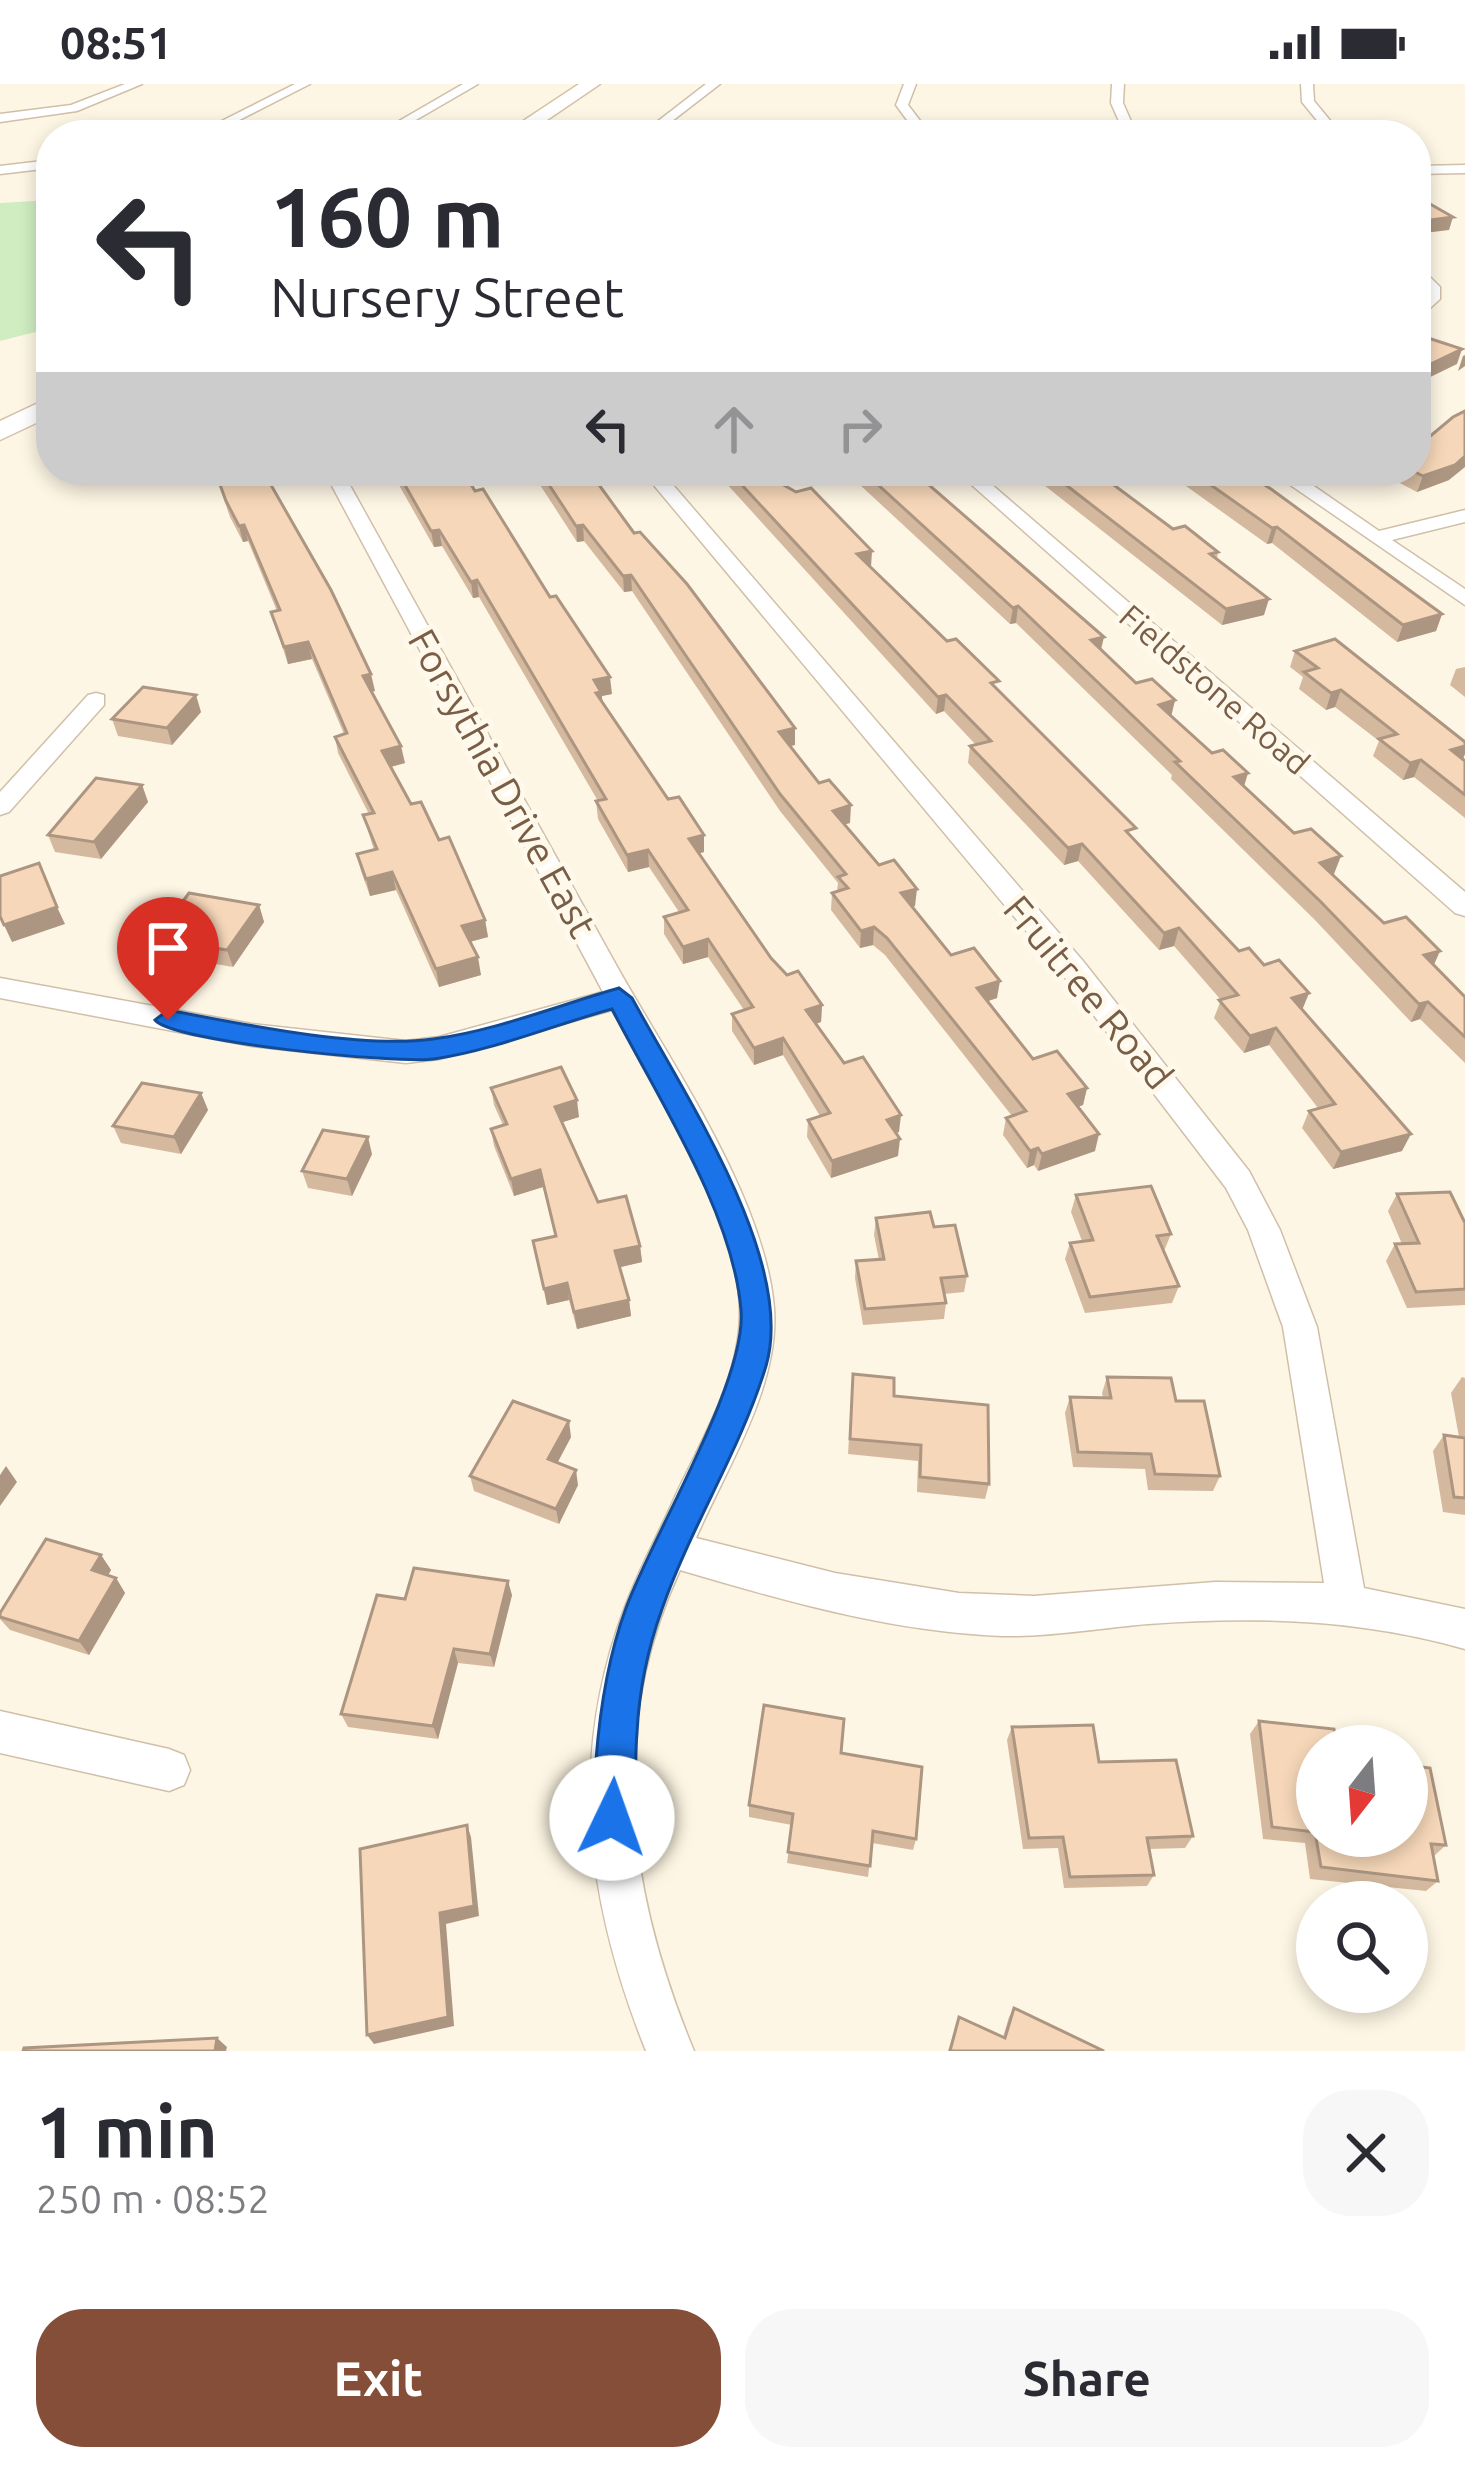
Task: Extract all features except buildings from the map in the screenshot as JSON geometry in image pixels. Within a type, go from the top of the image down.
[{"type":"main road","points":[[536,120],[592,84]]},
{"type":"main road","points":[[0,432],[36,413]]},
{"type":"street","points":[[0,118],[73,108],[136,84]]},
{"type":"street","points":[[231,120],[304,84]]},
{"type":"street","points":[[408,120],[472,84]]},
{"type":"street","points":[[666,120],[714,84]]},
{"type":"street","points":[[910,84],[902,105],[914,120]]},
{"type":"street","points":[[1118,84],[1118,104],[1125,120]]},
{"type":"street","points":[[1306,84],[1307,102],[1323,120]]},
{"type":"street","points":[[0,170],[36,166]]},
{"type":"street","points":[[1431,170],[1465,170]]},
{"type":"street","name":"Forsythia Drive East","points":[[341,486],[619,998],[742,1235],[754,1281],[757,1313],[750,1364],[644,1608],[628,1662],[618,1727],[612,1818],[623,1914],[643,1985],[670,2051]]},
{"type":"street","name":"Fruitree Road","points":[[664,486],[1072,968],[1238,1180],[1264,1230],[1300,1327],[1347,1604]]},
{"type":"street","name":"Fieldstone Road","points":[[982,486],[1465,907]]},
{"type":"street","points":[[1300,486],[1465,599]]},
{"type":"street","points":[[1374,538],[1465,516]]},
{"type":"street","points":[[0,807],[96,700]]},
{"type":"street","points":[[0,988],[252,1035],[406,1052],[439,1048],[619,998]]},
{"type":"street","points":[[671,1550],[826,1594],[986,1614],[1295,1598],[1465,1629]]},
{"type":"street","points":[[0,1732],[169,1770]]},
{"type":"green space","points":[[36,201],[36,332],[0,341],[0,203]]},
{"type":"route","points":[[168,1020],[252,1035],[406,1052],[439,1048],[619,998],[742,1235],[757,1313],[750,1364],[644,1608],[628,1662],[612,1818]]}]
